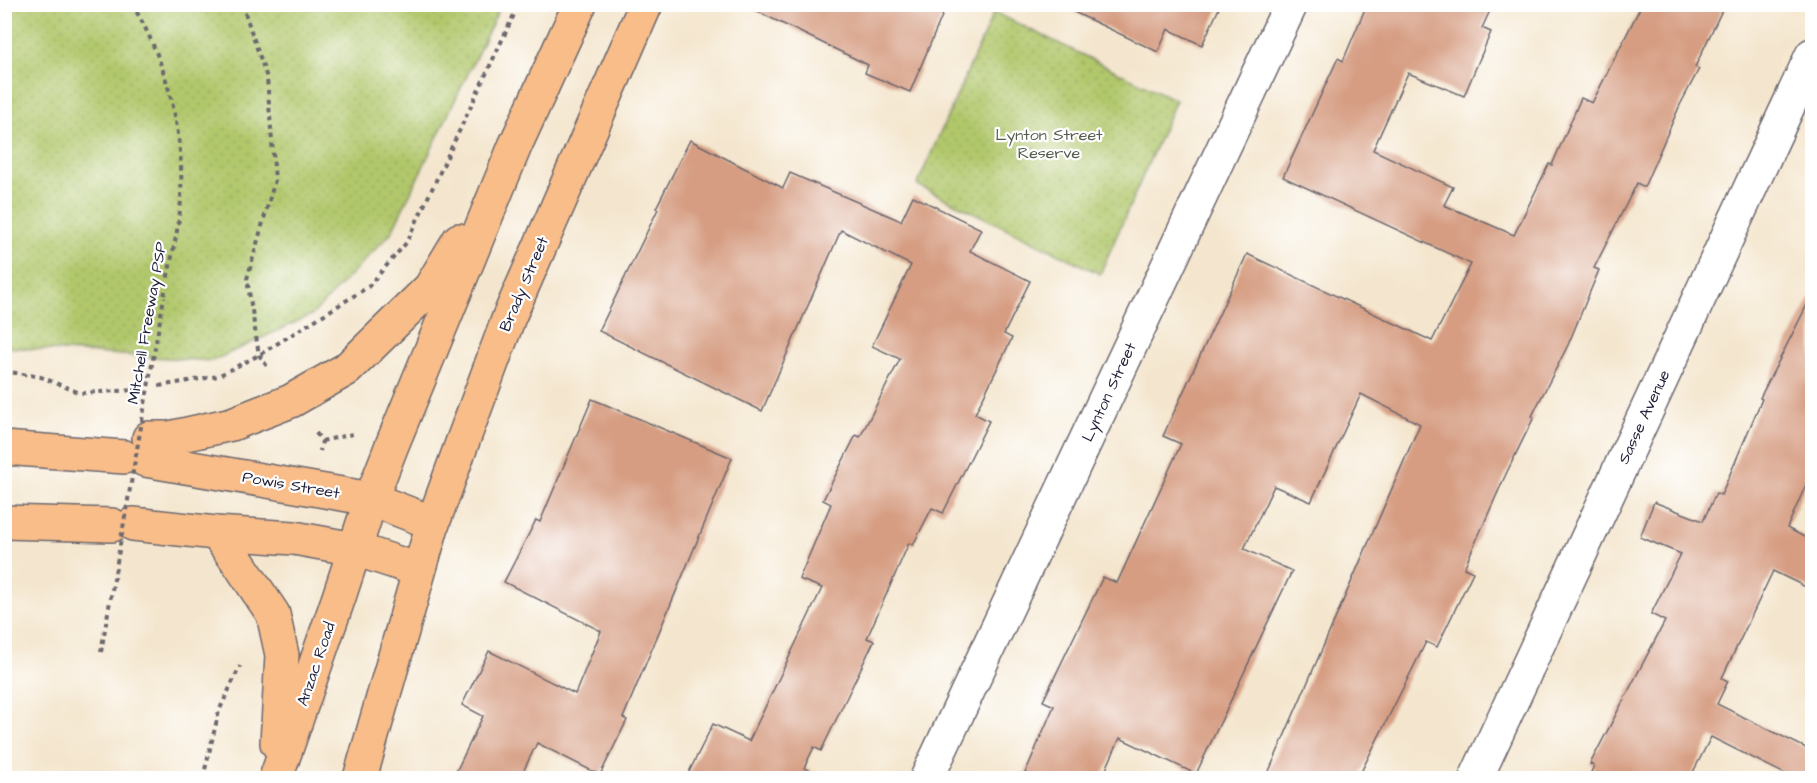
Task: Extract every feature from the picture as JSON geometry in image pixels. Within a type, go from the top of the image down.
[{"type":"main road","points":[[355,549],[371,499],[515,146],[580,4]]},
{"type":"main road","name":"Brady Street","points":[[419,570],[433,523],[509,317],[646,4]]},
{"type":"main road","points":[[136,448],[232,424],[291,401],[347,369],[430,288],[481,202],[496,193]]},
{"type":"main road","name":"Powis Street","points":[[4,448],[51,451],[136,448],[371,499],[433,523]]},
{"type":"main road","points":[[4,522],[123,525],[294,538],[355,549],[419,570],[360,778]]},
{"type":"main road","points":[[216,533],[273,614],[282,655],[276,778]]},
{"type":"main road","name":"Anzac Road","points":[[276,778],[355,549]]},
{"type":"street","name":"Lynton Street","points":[[927,778],[1291,4]]},
{"type":"street","name":"Sasse Avenue","points":[[1476,778],[1812,55]]},
{"type":"path","name":"Mitchell Freeway PSP","points":[[101,652],[181,199],[181,163],[170,92],[159,57],[132,4]]},
{"type":"path","points":[[242,4],[267,78],[275,180],[247,279],[260,355]]},
{"type":"path","points":[[159,386],[218,376],[260,355],[368,287],[406,242],[519,4]]},
{"type":"path","points":[[4,371],[41,377],[80,393],[135,390]]},
{"type":"green space","points":[[4,5],[501,5],[391,233],[312,315],[212,361],[5,347]]},
{"type":"green space","name":"Lynton Street Reserve","points":[[994,12],[1176,100],[1100,274],[917,185]]},
{"type":"building","points":[[742,4],[947,4],[910,92],[865,73],[868,65]]},
{"type":"building","points":[[1057,4],[1221,4],[1202,45],[1168,29],[1158,52]]},
{"type":"building","points":[[1367,4],[1493,4],[1482,28],[1491,32],[1464,96],[1408,73],[1373,150],[1453,187],[1444,205],[1514,235],[1549,164],[1552,165],[1581,98],[1592,103],[1642,4],[1725,4],[1695,67],[1699,69],[1680,105],[1644,187],[1637,183],[1594,268],[1599,270],[1568,345],[1532,416],[1534,417],[1464,568],[1473,572],[1437,647],[1426,642],[1358,778],[1266,778],[1420,424],[1361,394],[1311,502],[1274,486],[1244,549],[1292,571],[1196,774],[1120,738],[1102,778],[1023,778],[1054,706],[1043,701],[1103,577],[1117,583],[1181,444],[1163,436],[1247,254],[1432,341],[1471,264],[1283,177],[1338,58],[1343,61]]},
{"type":"building","points":[[690,140],[783,188],[790,173],[901,221],[913,196],[981,229],[970,251],[1030,281],[1004,334],[1012,338],[975,414],[989,421],[943,513],[932,508],[913,545],[909,543],[867,638],[874,641],[821,751],[814,747],[804,768],[825,778],[686,778],[713,724],[749,741],[822,588],[799,579],[831,504],[823,500],[856,435],[860,437],[900,359],[872,346],[911,265],[841,230],[762,411],[599,331]]},
{"type":"building","points":[[1812,295],[1812,471],[1787,528],[1812,541],[1812,590],[1773,571],[1722,678],[1728,681],[1717,704],[1812,751],[1812,778],[1793,778],[1711,737],[1690,778],[1588,778],[1594,766],[1590,764],[1665,621],[1651,614],[1681,554],[1640,537],[1654,502],[1703,521],[1716,493],[1721,495],[1762,399],[1760,398]]},
{"type":"building","points":[[592,399],[732,458],[623,718],[627,720],[600,775],[537,743],[520,778],[453,778],[483,716],[462,705],[489,651],[575,694],[601,631],[504,582],[536,520],[540,522]]}]
